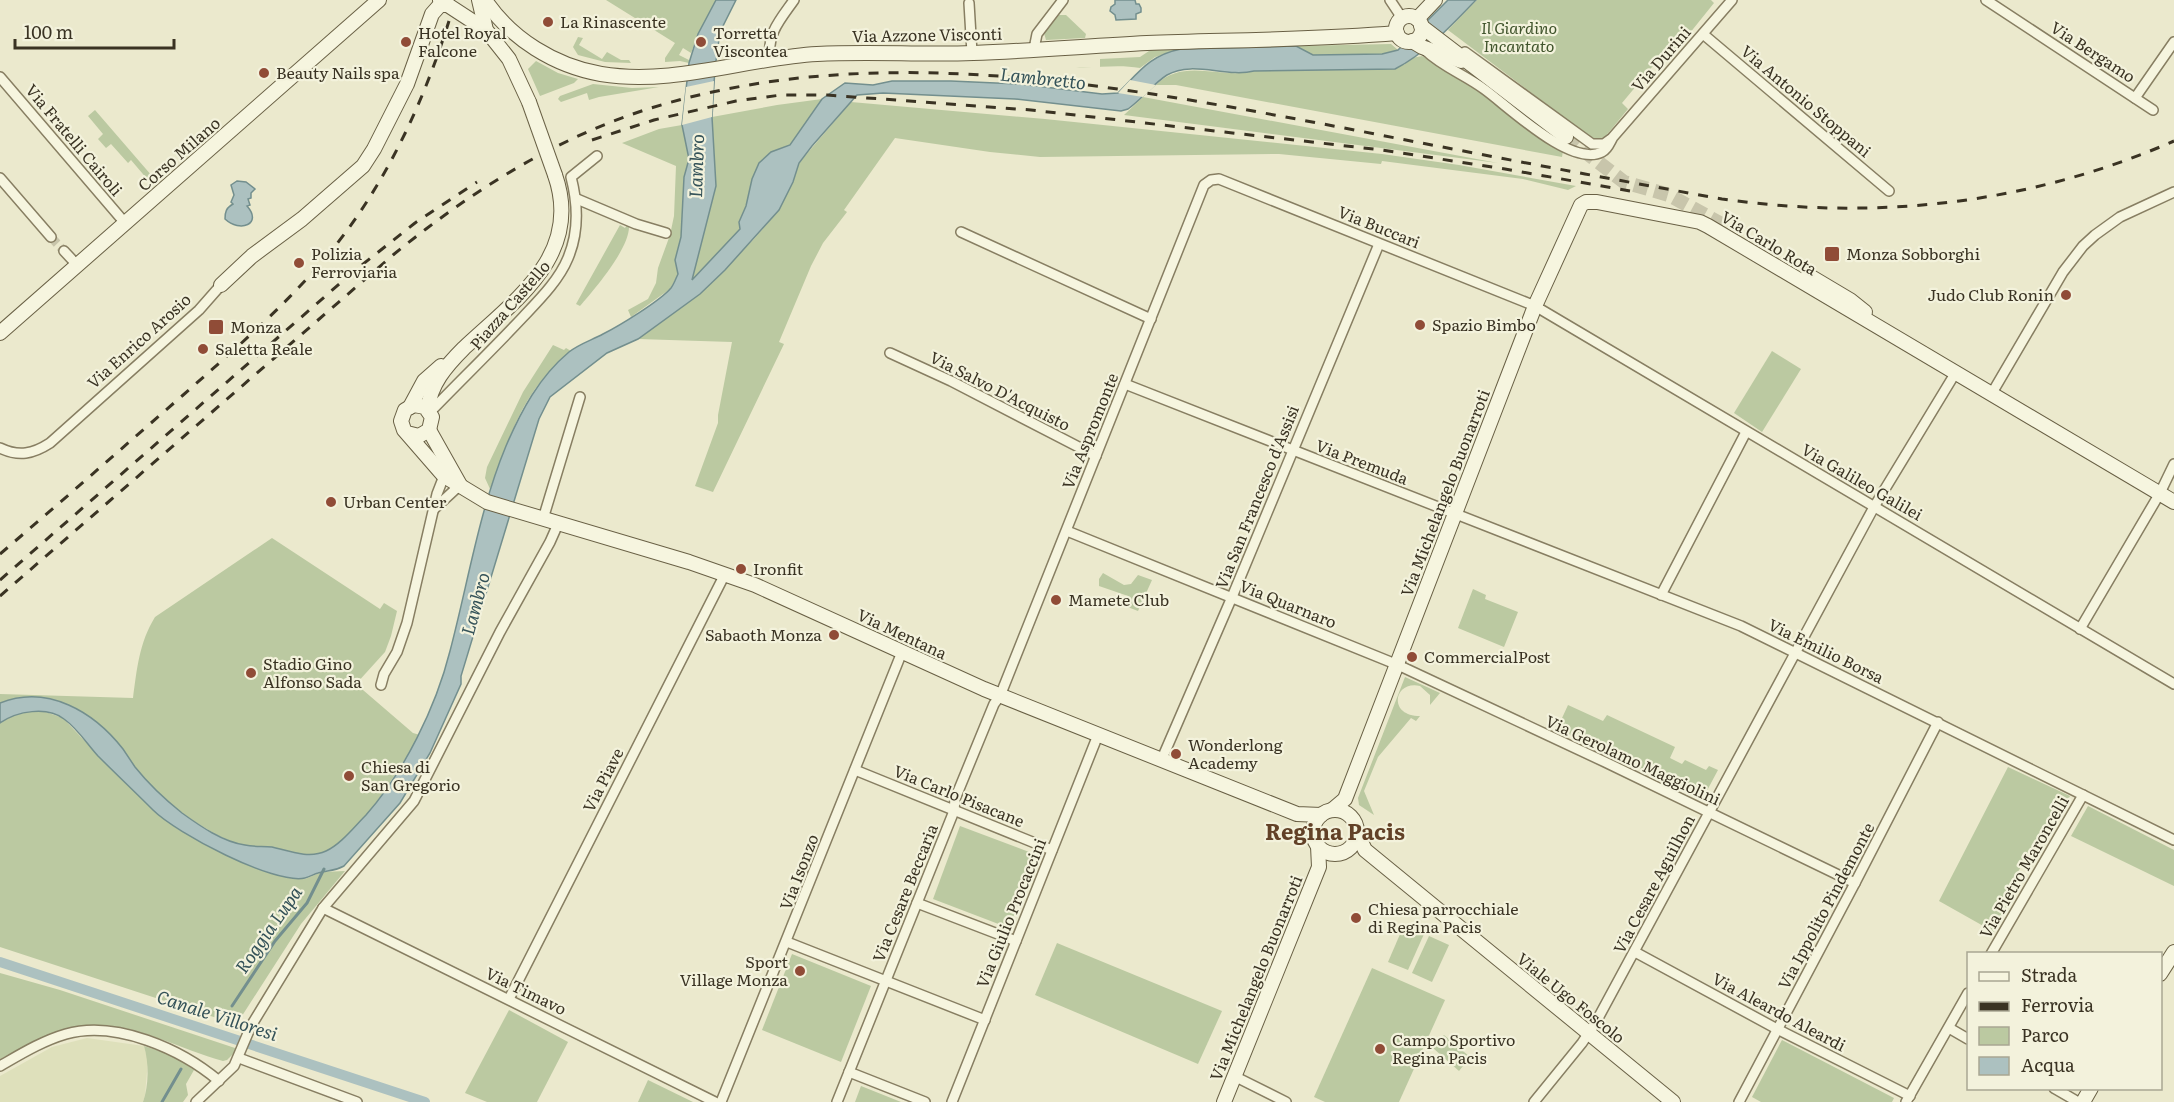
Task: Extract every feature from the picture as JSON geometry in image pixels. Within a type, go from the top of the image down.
[{"type":"street","name":"Corso Milano","points":[[0,333],[125,223],[363,5],[379,0]]},
{"type":"street","points":[[468,0],[482,3],[486,30]]},
{"type":"street","points":[[407,433],[419,436],[429,430],[432,421],[429,411],[431,390],[453,359],[527,289],[550,259],[556,246],[561,224],[562,202],[555,175],[529,102],[509,59],[486,30],[468,0]]},
{"type":"street","points":[[770,59],[769,40],[794,0]]},
{"type":"street","points":[[1034,49],[1037,34],[1063,0]]},
{"type":"street","points":[[1390,0],[1402,18]]},
{"type":"street","points":[[1408,40],[1418,37],[1419,23],[1435,0]]},
{"type":"street","name":"Via Durini","points":[[1567,138],[1586,153],[1596,154],[1605,150],[1613,137],[1732,0]]},
{"type":"street","name":"Via Bergamo","points":[[1986,0],[2153,110]]},
{"type":"street","points":[[444,3],[486,30]]},
{"type":"street","name":"Via Enrico Arosio","points":[[0,448],[21,454],[38,451],[50,443],[172,335],[252,256],[351,178],[369,158],[408,84],[432,14],[444,3]]},
{"type":"street","name":"Via Azzone Visconti","points":[[482,3],[523,40],[544,53],[591,72],[631,76],[688,73],[770,59],[827,54],[972,53],[1316,39],[1408,40]]},
{"type":"street","points":[[969,3],[972,53]]},
{"type":"street","points":[[1567,138],[1468,64],[1419,23],[1408,16],[1398,22],[1408,40],[1483,88],[1547,138],[1567,138],[1592,144],[1604,144],[1613,137]]},
{"type":"street","name":"Via Antonio Stoppani","points":[[1703,34],[1889,191]]},
{"type":"street","points":[[1408,40],[1468,64]]},
{"type":"street","points":[[1443,41],[1464,51],[1567,138]]},
{"type":"street","points":[[2135,98],[2174,42]]},
{"type":"street","name":"Via Fratelli Cairoli","points":[[0,77],[125,223]]},
{"type":"street","name":"Piazza Castello","points":[[429,411],[532,307],[561,272],[573,243],[577,216],[577,199],[571,177],[597,156]]},
{"type":"street","points":[[0,177],[51,237]]},
{"type":"street","name":"Via Buccari","points":[[1211,180],[1220,179],[1535,306]]},
{"type":"street","name":"Via Aspromonte","points":[[1000,696],[1204,185],[1211,180]]},
{"type":"street","points":[[1992,393],[2063,272],[2083,246],[2120,217],[2174,192]]},
{"type":"street","points":[[577,199],[636,224],[666,233]]},
{"type":"street","name":"Via Carlo Rota","points":[[1586,202],[1597,202],[1700,222],[1858,316],[1890,332],[2174,502]]},
{"type":"street","name":"Via Michelangelo Buonarroti","points":[[1327,813],[1345,799],[1535,306],[1581,205],[1586,202]]},
{"type":"street","name":"Via Carlo Rota","points":[[1725,226],[1850,300],[1890,332]]},
{"type":"street","points":[[961,232],[1150,318]]},
{"type":"street","name":"Via San Francesco d'Assisi","points":[[1161,760],[1232,597],[1379,244]]},
{"type":"street","points":[[64,251],[78,265]]},
{"type":"street","name":"Via Galileo Galilei","points":[[1535,306],[2174,684]]},
{"type":"street","name":"Via Salvo D'Acquisto","points":[[890,353],[951,381],[1096,456]]},
{"type":"street","points":[[448,473],[407,433],[402,426],[401,418],[424,381],[453,359]]},
{"type":"street","name":"Via Cesare Aguilhon","points":[[1534,1102],[1588,1034],[1635,952],[1708,812],[1874,507],[1956,372]]},
{"type":"street","name":"Via Premuda","points":[[1125,384],[1454,514]]},
{"type":"street","points":[[543,519],[580,397]]},
{"type":"street","points":[[410,406],[421,405],[429,411]]},
{"type":"street","points":[[429,430],[448,473]]},
{"type":"street","points":[[1661,595],[1746,432]]},
{"type":"street","points":[[2080,629],[2160,493],[2174,464]]},
{"type":"street","points":[[381,685],[381,679],[392,662],[402,639],[437,494],[448,473]]},
{"type":"street","name":"Via Mentana","points":[[448,473],[460,485],[487,502],[755,585],[1000,696],[1297,814],[1327,813]]},
{"type":"street","points":[[434,509],[460,485]]},
{"type":"street","name":"Via Emilio Borsa","points":[[1454,514],[1720,618],[1796,652],[2174,840]]},
{"type":"street","points":[[196,1102],[234,1066],[248,1032],[323,908],[414,801],[558,524]]},
{"type":"street","name":"Via Quarnaro","points":[[1067,531],[1398,665]]},
{"type":"street","name":"Via Piave","points":[[510,999],[725,574]]},
{"type":"street","name":"Via Isonzo","points":[[721,1102],[902,652]]},
{"type":"street","name":"Via Gerolamo Maggiolini","points":[[1398,665],[1855,883]]},
{"type":"street","name":"Via Cesare Beccaria","points":[[837,1102],[954,811],[955,799],[994,704],[1000,696]]},
{"type":"street","name":"Via Ippolito Pindemonte","points":[[1738,1102],[1938,722]]},
{"type":"street","name":"Via Giulio Procaccini","points":[[952,1102],[1098,735]]},
{"type":"street","name":"Via Carlo Pisacane","points":[[855,770],[1052,850]]},
{"type":"street","name":"Via Pietro Maroncelli","points":[[1992,952],[2084,795]]},
{"type":"street","points":[[1342,851],[1354,843],[1357,833],[1345,799]]},
{"type":"street","points":[[1349,815],[1341,811],[1327,813],[1316,821],[1313,831],[1318,846],[1325,851],[1365,850]]},
{"type":"street","name":"Via Mentana","points":[[1297,814],[1313,831]]},
{"type":"street","name":"Viale Ugo Foscolo","points":[[1357,833],[1365,850],[1673,1102]]},
{"type":"street","name":"Via Michelangelo Buonarroti","points":[[1224,1102],[1319,867],[1318,846]]},
{"type":"street","name":"Via Michelangelo Buonarroti","points":[[1319,867],[1328,857],[1342,851]]},
{"type":"street","points":[[917,903],[1016,941]]},
{"type":"street","name":"Via Timavo","points":[[323,908],[715,1102]]},
{"type":"street","points":[[787,942],[985,1020]]},
{"type":"street","name":"Via Aleardo Aleardi","points":[[1635,952],[1908,1099]]},
{"type":"street","points":[[2162,971],[2174,952]]},
{"type":"street","points":[[1908,1099],[1967,995]]},
{"type":"street","points":[[1949,1028],[1967,1038]]},
{"type":"street","points":[[0,1066],[46,1041],[68,1034],[93,1030],[109,1031],[163,1047],[201,1066],[219,1081]]},
{"type":"street","points":[[239,1058],[357,1102]]},
{"type":"street","points":[[849,1072],[925,1102]]},
{"type":"street","points":[[1234,1076],[1286,1102]]},
{"type":"street","points":[[2056,1090],[2078,1102]]},
{"type":"green space","points":[[606,0],[716,0],[691,53],[683,48],[679,55],[689,60],[689,63],[665,62],[665,58],[675,43]]},
{"type":"green space","name":"Il Giardino Incantato","points":[[1477,0],[1711,0],[1714,3],[1673,54],[1667,49],[1622,103],[1628,109],[1605,137],[1594,140],[1448,30]]},
{"type":"green space","points":[[1059,15],[1066,15],[1086,34],[1085,38],[1046,40],[1044,33]]},
{"type":"green space","points":[[578,37],[583,38],[579,45],[602,59],[607,52],[621,60],[629,60],[631,63],[605,62],[578,55],[573,47]]},
{"type":"green space","points":[[1391,44],[1398,50],[1382,54],[1313,55],[1296,46]]},
{"type":"green space","points":[[1152,49],[1181,49],[1155,57],[1140,68],[1100,67],[1100,59],[1140,57]]},
{"type":"green space","points":[[1422,56],[1465,81],[1506,109],[1541,138],[1563,151],[1562,157],[1176,85],[1156,85],[1178,72],[1241,73],[1404,65],[1412,58]]},
{"type":"green space","points":[[536,61],[558,73],[578,79],[574,83],[540,96],[528,69]]},
{"type":"green space","points":[[593,84],[632,88],[659,87],[589,100],[587,93],[561,102],[558,99],[560,96]]},
{"type":"green space","points":[[1143,97],[1498,163],[1124,115]]},
{"type":"green space","points":[[822,99],[790,145],[771,152],[752,179],[746,206],[739,222],[740,229],[691,281],[716,186],[712,117]]},
{"type":"green space","points":[[851,102],[1045,119],[1382,154],[1576,186],[1568,190],[1523,179],[1382,161],[1381,164],[1279,154],[1040,157],[895,138],[844,210],[847,212],[823,243],[811,266],[779,342],[784,344],[713,492],[695,486],[718,423],[732,342],[638,339],[700,294],[754,239],[779,210],[793,182],[799,163]]},
{"type":"green space","points":[[95,110],[152,176],[148,180],[131,160],[128,163],[111,144],[106,148],[98,139],[103,134],[88,116]]},
{"type":"green space","points":[[682,125],[689,159],[684,177],[681,237],[675,260],[678,274],[670,289],[631,317],[628,310],[648,299],[656,283],[658,268],[674,216],[676,166],[622,143],[659,129]]},
{"type":"green space","points":[[620,225],[625,228],[627,225],[629,227],[617,257],[602,280],[580,306],[576,304]]},
{"type":"green space","points":[[553,345],[571,351],[545,377],[525,406],[513,429],[490,489],[485,478],[487,467],[523,392]]},
{"type":"green space","points":[[1772,351],[1801,369],[1762,432],[1734,413]]},
{"type":"green space","name":"Stadio Gino Alfonso Sada","points":[[272,538],[380,609],[384,603],[397,611],[385,652],[356,684],[413,733],[420,735],[366,816],[339,843],[326,851],[313,854],[241,845],[202,826],[181,812],[157,791],[136,768],[123,749],[98,724],[68,705],[51,699],[35,697],[17,698],[0,703],[0,694],[133,698],[142,646],[155,617]]},
{"type":"green space","points":[[1103,573],[1124,585],[1131,584],[1138,575],[1152,580],[1138,611],[1125,606],[1128,596],[1099,586],[1099,579]]},
{"type":"green space","points":[[1473,589],[1486,595],[1485,599],[1518,612],[1504,647],[1458,628]]},
{"type":"green space","points":[[1405,677],[1440,693],[1430,705],[1430,695],[1420,686],[1404,688],[1400,693],[1398,699],[1402,710],[1420,716],[1416,721],[1411,718],[1378,757],[1364,791],[1374,815],[1359,805],[1358,798]]},
{"type":"green space","points":[[1568,705],[1603,721],[1607,715],[1675,747],[1670,758],[1682,764],[1685,760],[1706,770],[1709,766],[1718,770],[1703,798],[1557,729]]},
{"type":"green space","points":[[43,711],[63,718],[155,812],[179,830],[269,873],[305,879],[322,872],[345,871],[301,924],[240,1019],[226,1021],[0,947],[0,723],[17,713]]},
{"type":"green space","points":[[2008,767],[2070,796],[2049,833],[2042,830],[2000,903],[2007,907],[1994,932],[1939,901]]},
{"type":"green space","points":[[2088,806],[2174,850],[2174,886],[2071,836]]},
{"type":"green space","points":[[960,826],[1037,855],[1009,928],[933,899]]},
{"type":"green space","points":[[1404,925],[1424,934],[1408,970],[1388,962]]},
{"type":"green space","points":[[1429,936],[1449,945],[1432,982],[1412,973]]},
{"type":"green space","points":[[1057,943],[1222,1011],[1198,1064],[1035,995]]},
{"type":"green space","points":[[792,954],[871,986],[841,1062],[762,1030]]},
{"type":"green space","name":"Campo Sportivo Regina Pacis","points":[[1372,968],[1445,1000],[1399,1102],[1325,1102],[1314,1097]]},
{"type":"green space","points":[[0,973],[60,990],[238,1049],[223,1061],[129,1029],[91,1025],[53,1034],[0,1059]]},
{"type":"green space","points":[[509,1010],[568,1042],[537,1102],[487,1102],[465,1093]]},
{"type":"green space","points":[[1444,1035],[1470,1057],[1459,1071],[1433,1048]]},
{"type":"green space","points":[[87,1038],[144,1046],[148,1060],[143,1102],[0,1102],[0,1076],[52,1047]]},
{"type":"green space","points":[[1782,1040],[1894,1098],[1892,1102],[1761,1102],[1752,1097]]},
{"type":"green space","points":[[144,1046],[172,1055],[194,1070],[186,1084],[188,1095],[183,1102],[143,1102],[148,1074]]},
{"type":"green space","points":[[648,1080],[693,1102],[638,1102]]},
{"type":"green space","points":[[861,1086],[901,1102],[855,1102]]},
{"type":"water","name":"Lambro","points":[[716,0],[736,0],[720,32],[712,117],[716,186],[692,280],[740,229],[739,222],[759,163],[771,152],[790,145],[822,99],[845,83],[873,85],[892,81],[951,81],[1020,84],[1102,94],[1118,93],[1153,60],[1181,49],[1296,46],[1313,55],[1382,54],[1398,50],[1448,0],[1476,0],[1428,47],[1395,69],[1243,73],[1188,69],[1167,75],[1128,109],[1121,111],[1015,99],[883,93],[857,95],[799,163],[793,182],[779,210],[725,270],[700,294],[638,339],[607,353],[550,397],[539,419],[461,676],[461,684],[430,753],[400,803],[340,868],[305,878],[291,878],[249,866],[203,843],[165,820],[98,756],[74,727],[64,719],[41,711],[15,715],[0,723],[0,703],[18,698],[52,699],[69,705],[84,713],[111,736],[145,779],[182,813],[228,841],[272,847],[299,854],[313,854],[332,848],[347,835],[380,798],[393,779],[406,759],[427,716],[450,651],[488,496],[506,446],[525,407],[549,372],[569,352],[649,306],[671,288],[678,274],[675,260],[681,237],[684,177],[689,159],[682,125],[689,63],[698,34]]},
{"type":"water","points":[[1115,0],[1135,0],[1141,12],[1136,14],[1136,19],[1116,20],[1115,15],[1110,11]]},
{"type":"water","points":[[237,181],[246,182],[255,189],[251,193],[251,198],[248,199],[250,205],[247,206],[251,212],[251,222],[243,226],[225,219],[226,210],[233,204],[231,202],[234,195],[231,185]]},
{"type":"pier","points":[[1130,80],[1156,85],[1143,97],[1118,93]]},
{"type":"pier","points":[[714,81],[712,117],[682,125],[686,87]]},
{"type":"waterway","name":"Roggia Lupa","points":[[232,1006],[275,941],[307,903],[324,869]]},
{"type":"waterway","name":"Canale Villoresi","points":[[0,962],[425,1102]]},
{"type":"waterway","name":"Roggia Lupa","points":[[162,1102],[181,1069]]},
{"type":"tunnel","points":[[1566,137],[1624,182],[1669,195],[1725,226]]},
{"type":"tunnel","points":[[51,237],[64,251]]},
{"type":"railway","points":[[0,554],[229,355],[317,267],[356,218],[398,147],[421,98],[449,21]]},
{"type":"railway","points":[[0,596],[393,255],[452,210],[515,169],[581,135],[651,108],[736,87],[822,76],[908,73],[995,76],[1082,84],[1254,111],[1722,199],[1838,208],[1895,207],[1952,202],[2009,193],[2064,180],[2174,141]]},
{"type":"railway","points":[[592,140],[654,120],[736,101],[781,95],[827,95],[1031,110],[1382,150],[1630,191]]},
{"type":"railway","points":[[0,580],[353,272],[415,223],[477,182]]},
{"type":"place","name":"La Rinascente","points":[[548,22]]},
{"type":"place","name":"Hotel Royal Falcone","points":[[406,42]]},
{"type":"place","name":"Torretta Viscontea","points":[[701,42]]},
{"type":"place","name":"Beauty Nails spa","points":[[264,73]]},
{"type":"place","name":"Monza Sobborghi","points":[[1832,254]]},
{"type":"place","name":"Polizia Ferroviaria","points":[[299,263]]},
{"type":"place","name":"Judo Club Ronin","points":[[2066,295]]},
{"type":"place","name":"Spazio Bimbo","points":[[1420,325]]},
{"type":"place","name":"Monza","points":[[216,327]]},
{"type":"place","name":"Saletta Reale","points":[[203,349]]},
{"type":"place","name":"Urban Center","points":[[331,502]]},
{"type":"place","name":"Ironfit","points":[[741,569]]},
{"type":"place","name":"Mamete Club","points":[[1056,600]]},
{"type":"place","name":"Sabaoth Monza","points":[[834,635]]},
{"type":"place","name":"CommercialPost","points":[[1412,657]]},
{"type":"place","name":"Stadio Gino Alfonso Sada","points":[[251,673]]},
{"type":"place","name":"Wonderlong Academy","points":[[1176,754]]},
{"type":"place","name":"Chiesa di San Gregorio","points":[[349,776]]},
{"type":"place","name":"Chiesa parrocchiale di Regina Pacis","points":[[1356,918]]},
{"type":"place","name":"Sport Village Monza","points":[[800,971]]},
{"type":"place","name":"Campo Sportivo Regina Pacis","points":[[1380,1049]]},
{"type":"district","name":"Regina Pacis","points":[[1335,832]]},
{"type":"water label","name":"Lambretto","points":[[1043,79]]}]
